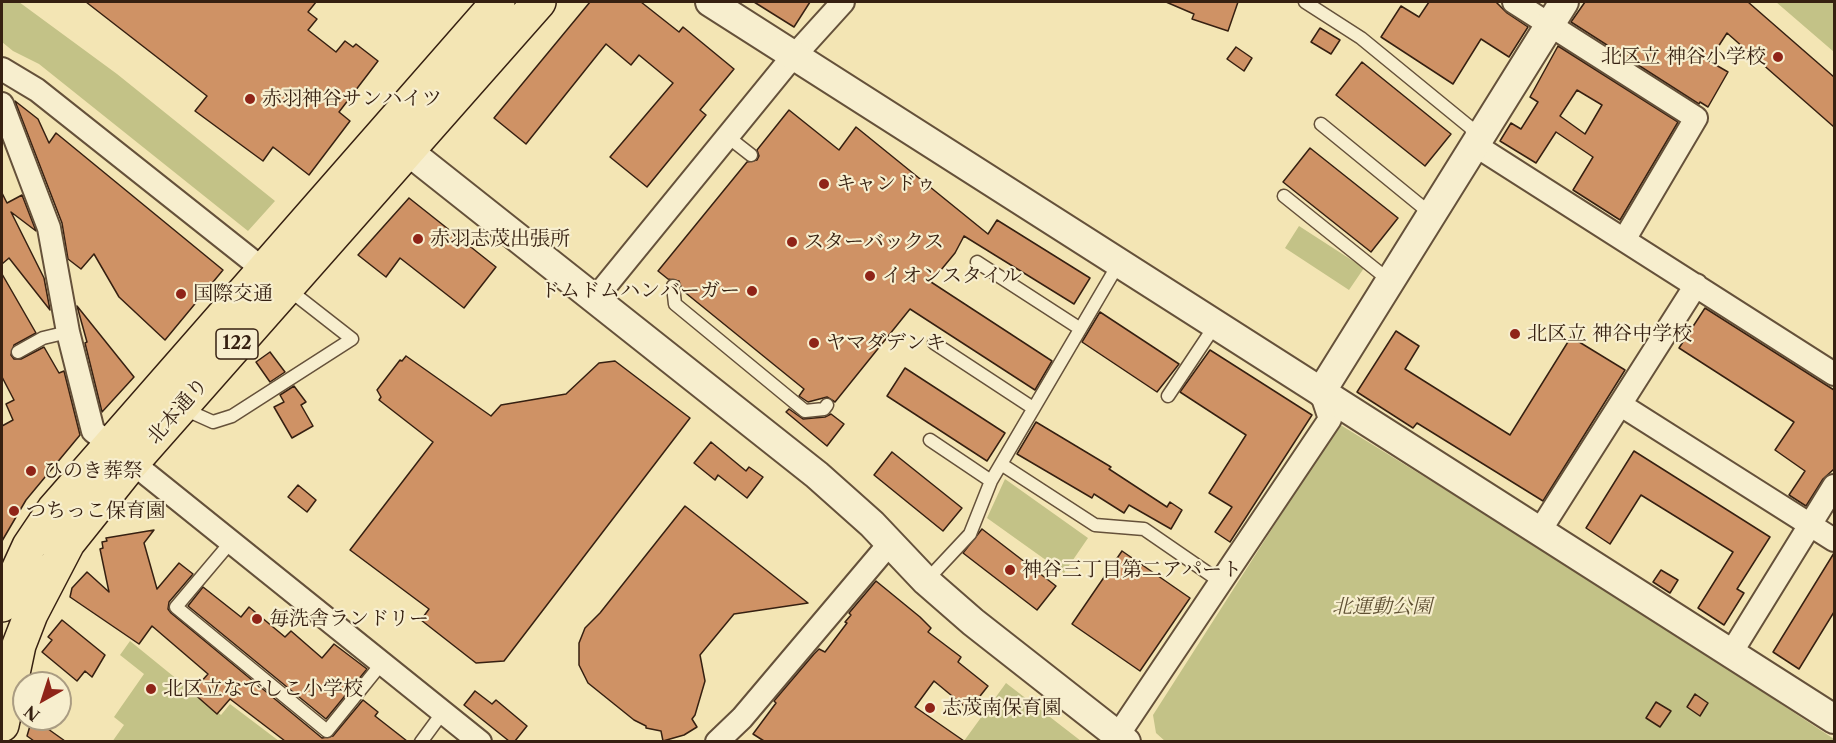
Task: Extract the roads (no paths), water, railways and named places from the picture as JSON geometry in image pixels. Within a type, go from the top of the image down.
[{"type":"highway","name":"北本通り","points":[[2,725],[19,645],[56,565],[121,454],[275,278],[498,2]]},
{"type":"highway","name":"北本通り","points":[[4,591],[41,526],[121,454],[181,407],[275,278],[408,151],[539,2]]},
{"type":"street","points":[[710,2],[1834,720]]},
{"type":"street","points":[[594,300],[795,55],[843,2]]},
{"type":"street","points":[[1514,2],[1557,13],[1696,118],[1624,240]]},
{"type":"street","points":[[408,151],[818,475],[890,543],[926,581],[973,622],[1122,738],[1221,582],[1330,420],[1322,392],[1557,13]]},
{"type":"street","points":[[2,99],[5,71],[38,90],[275,278]]},
{"type":"street","points":[[2,104],[49,228],[68,332],[93,431],[480,741]]},
{"type":"street","points":[[1475,145],[1834,374]]},
{"type":"street","points":[[1539,532],[1696,285]]},
{"type":"street","points":[[1621,405],[1834,540]]},
{"type":"street","points":[[1731,653],[1834,486]]},
{"type":"street","points":[[717,741],[742,718],[890,543]]},
{"type":"lane","points":[[1305,2],[1361,38],[1471,128],[1475,145]]},
{"type":"lane","points":[[1321,124],[1432,215]]},
{"type":"lane","points":[[728,136],[751,155]]},
{"type":"lane","points":[[1284,196],[1391,282]]},
{"type":"lane","points":[[977,262],[1079,328]]},
{"type":"lane","points":[[926,581],[970,534],[991,481],[1119,262]]},
{"type":"lane","points":[[181,407],[198,418],[213,422],[232,416],[352,339],[275,278]]},
{"type":"lane","points":[[673,286],[675,304],[805,411],[824,409],[827,405]]},
{"type":"lane","points":[[1168,396],[1216,324]]},
{"type":"lane","points":[[18,352],[43,338],[68,332]]},
{"type":"lane","points":[[934,343],[1033,408]]},
{"type":"lane","points":[[930,440],[991,481]]},
{"type":"lane","points":[[1001,464],[1095,525],[1144,529],[1221,582]]},
{"type":"lane","points":[[230,543],[176,607],[327,731],[382,663]]},
{"type":"lane","points":[[421,741],[443,712]]},
{"type":"place","name":"北区立 神谷小学校","points":[[1778,57]]},
{"type":"place","name":"赤羽神谷サンハイツ","points":[[250,99]]},
{"type":"place","name":"キャンドゥ","points":[[824,184]]},
{"type":"place","name":"赤羽志茂出張所","points":[[418,239]]},
{"type":"place","name":"スターバックス","points":[[792,242]]},
{"type":"place","name":"イオンスタイル","points":[[870,276]]},
{"type":"place","name":"ドムドムハンバーガー","points":[[752,291]]},
{"type":"place","name":"国際交通","points":[[181,294]]},
{"type":"place","name":"北区立 神谷中学校","points":[[1515,334]]},
{"type":"place","name":"ヤマダデンキ","points":[[814,343]]},
{"type":"place","name":"ひのき葬祭","points":[[31,471]]},
{"type":"place","name":"つちっこ保育園","points":[[14,511]]},
{"type":"place","name":"神谷三丁目第二アパート","points":[[1010,570]]},
{"type":"place","name":"毎洗舎ランドリー","points":[[257,619]]},
{"type":"place","name":"北区立なでしこ小学校","points":[[151,689]]},
{"type":"place","name":"志茂南保育園","points":[[930,708]]},
{"type":"park label","name":"北運動公園","points":[[1382,607]]}]
